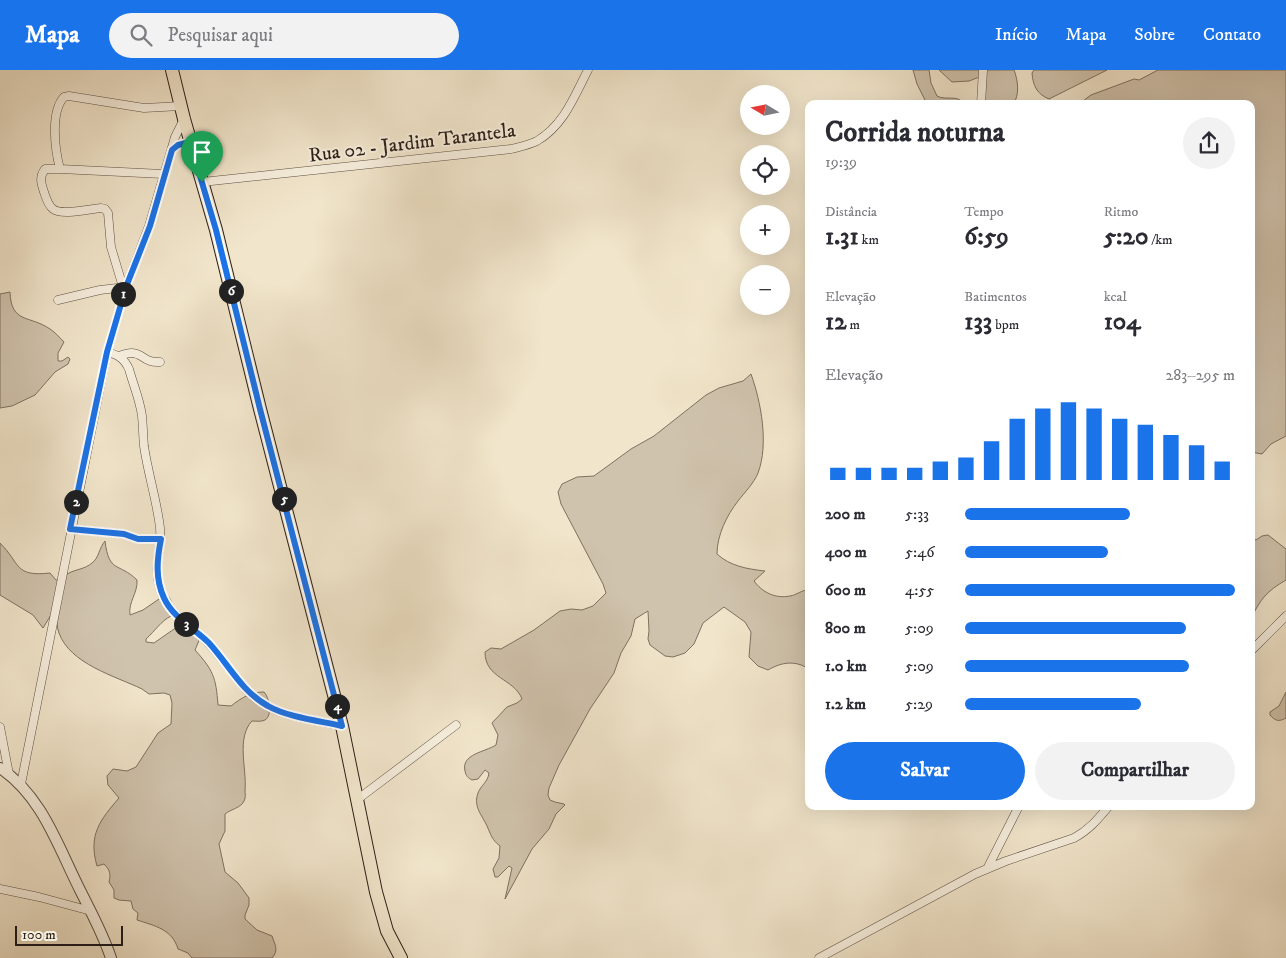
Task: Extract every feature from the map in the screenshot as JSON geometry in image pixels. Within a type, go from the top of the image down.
[{"type":"main road","points":[[172,70],[182,113],[216,230],[342,726],[379,904],[388,931],[401,958]]},
{"type":"street","name":"Rua 02 - Jardim Tarantela","points":[[202,182],[519,147],[535,142],[557,126],[566,114],[588,70]]},
{"type":"street","points":[[981,100],[983,70]]},
{"type":"street","points":[[21,784],[70,529],[107,352],[124,287],[150,226],[182,113],[69,96],[64,97],[59,104],[55,127],[55,141],[60,169]]},
{"type":"street","points":[[172,150],[178,145],[190,142]]},
{"type":"street","points":[[124,287],[111,247],[108,213],[105,209],[100,208],[58,212],[52,208],[47,200],[40,181],[41,175],[45,169],[164,174]]},
{"type":"street","points":[[58,300],[100,290],[124,287]]},
{"type":"street","points":[[107,352],[118,356],[126,362],[142,414],[144,447],[161,539],[157,558],[158,577],[165,600],[176,616],[200,634],[243,686],[261,702],[271,708],[342,726]]},
{"type":"street","points":[[118,356],[132,353],[141,356],[151,363],[160,362]]},
{"type":"street","points":[[70,529],[124,534],[138,539],[161,539]]},
{"type":"street","points":[[1255,647],[1286,616]]},
{"type":"street","points":[[358,799],[456,725]]},
{"type":"street","points":[[0,726],[9,774]]},
{"type":"street","points":[[0,768],[21,784],[33,798],[53,831],[101,931],[111,958]]},
{"type":"street","points":[[988,869],[1017,810]]},
{"type":"street","points":[[819,958],[988,869],[1074,838],[1092,826],[1105,810]]},
{"type":"street","points":[[0,889],[40,897],[91,911]]},
{"type":"shaded area","points":[[913,70],[929,70],[931,83],[937,96],[960,100],[925,100]]},
{"type":"shaded area","points":[[939,70],[1014,70],[1017,78],[1017,97],[1016,100],[985,100],[982,76],[969,81],[952,82]]},
{"type":"shaded area","points":[[1034,70],[1107,70],[1049,99],[1041,95],[1036,89],[1032,73]]},
{"type":"shaded area","points":[[1158,70],[1286,70],[1286,436],[1271,444],[1262,454],[1255,453],[1255,100],[1084,100],[1091,95],[1134,79],[1139,80]]},
{"type":"shaded area","points":[[10,292],[11,302],[18,314],[50,329],[64,342],[58,353],[58,361],[68,357],[70,359],[68,364],[55,372],[35,395],[12,406],[0,408],[0,294]]},
{"type":"shaded area","points":[[751,374],[761,410],[763,449],[758,473],[727,519],[717,547],[717,554],[739,566],[765,571],[754,581],[769,594],[784,597],[805,591],[805,667],[788,663],[768,670],[758,666],[749,657],[751,632],[745,622],[724,607],[703,623],[694,644],[685,653],[673,657],[665,656],[650,645],[648,639],[648,611],[635,619],[631,636],[621,653],[614,673],[590,709],[559,765],[549,788],[548,795],[550,800],[565,805],[556,814],[549,829],[532,849],[505,899],[512,868],[509,866],[498,877],[495,877],[493,869],[499,858],[500,846],[492,837],[477,803],[478,793],[489,773],[485,770],[478,779],[472,780],[466,774],[465,765],[470,757],[496,745],[498,735],[492,723],[507,707],[522,699],[513,687],[490,668],[486,661],[485,652],[491,648],[501,649],[534,630],[560,611],[582,610],[593,606],[606,593],[561,504],[558,492],[562,484],[577,477],[594,476],[631,449],[654,436],[706,395],[719,388],[743,381]]},
{"type":"shaded area","points":[[1268,535],[1286,549],[1286,580],[1265,596],[1255,612],[1255,539]]},
{"type":"shaded area","points":[[105,541],[112,563],[137,580],[130,606],[130,615],[143,610],[162,597],[169,597],[171,601],[171,616],[158,626],[146,639],[146,642],[154,643],[177,627],[192,631],[200,638],[195,650],[213,674],[218,705],[231,706],[246,696],[259,692],[264,692],[267,698],[270,710],[267,718],[262,721],[252,721],[244,736],[245,800],[241,805],[225,814],[225,831],[219,844],[225,872],[238,883],[249,898],[245,919],[257,930],[272,936],[276,950],[272,958],[192,958],[188,953],[178,949],[172,937],[162,929],[137,920],[138,913],[133,909],[131,901],[114,898],[114,890],[109,882],[109,870],[104,864],[97,866],[94,845],[95,837],[101,821],[119,798],[108,785],[107,776],[113,769],[127,771],[136,767],[158,733],[171,724],[172,703],[170,695],[164,693],[149,694],[83,661],[65,644],[59,633],[54,610],[43,628],[33,615],[0,595],[0,543],[24,571],[38,574],[50,573],[56,580],[59,580],[69,573],[87,567],[92,563]]},
{"type":"shaded area","points":[[1286,692],[1286,718],[1275,720],[1270,715],[1270,712],[1279,706]]},
{"type":"route","points":[[190,142],[202,182],[216,230],[342,726],[271,708],[252,695],[243,686],[210,645],[192,627],[176,616],[165,600],[158,577],[157,558],[161,539],[138,539],[115,532],[70,529],[107,352],[126,287],[150,226],[172,150],[178,145],[190,142]]}]
